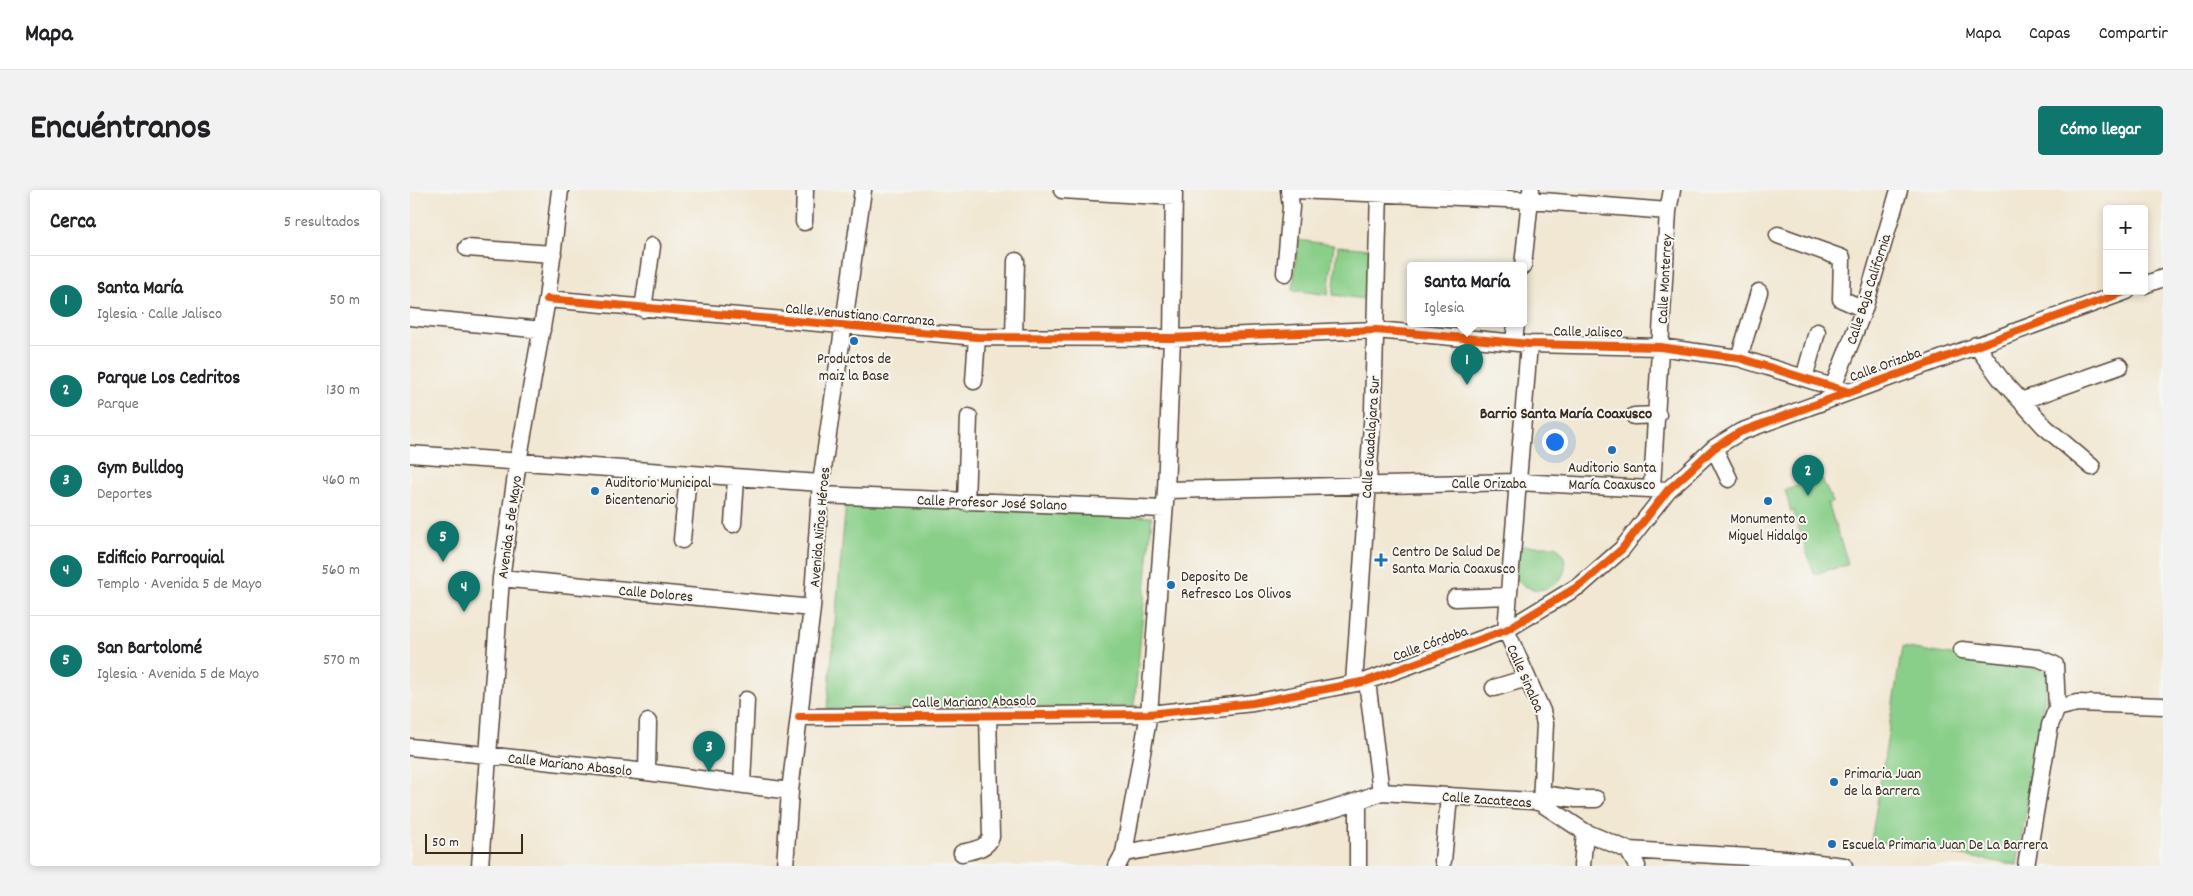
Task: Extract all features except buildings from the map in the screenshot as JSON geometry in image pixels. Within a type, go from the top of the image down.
[{"type":"street","name":"Avenida 5 de Mayo","points":[[480,866],[501,578],[518,462],[542,330],[560,190]]},
{"type":"street","points":[[804,222],[805,190]]},
{"type":"street","name":"Avenida Niños Héroes","points":[[785,866],[790,791],[812,608],[821,489],[842,327],[864,190]]},
{"type":"street","points":[[1062,190],[1174,194],[1172,338],[1166,490],[1149,714],[1120,860]]},
{"type":"street","points":[[1285,273],[1290,207],[1289,190]]},
{"type":"street","points":[[1296,190],[1530,195],[1668,212]]},
{"type":"street","name":"Calle Monterrey","points":[[1660,489],[1658,415],[1660,347],[1668,212],[1672,190]]},
{"type":"street","name":"Calle Baja California","points":[[1833,387],[1864,309],[1899,190]]},
{"type":"street","name":"Calle Guadalajara Sur","points":[[1379,192],[1376,330],[1367,485],[1361,682],[1381,792]]},
{"type":"street","points":[[1522,262],[1530,195]]},
{"type":"street","points":[[1778,235],[1842,258],[1841,299],[1864,309]]},
{"type":"street","points":[[643,309],[652,246]]},
{"type":"street","points":[[467,248],[553,254]]},
{"type":"street","points":[[1014,337],[1016,261]]},
{"type":"street","points":[[2148,284],[2163,278]]},
{"type":"street","points":[[1739,358],[1759,292]]},
{"type":"street","name":"Calle Orizaba","points":[[1166,490],[1517,482],[1660,489],[1714,448],[1740,432],[1775,417],[2115,295]]},
{"type":"street","name":"Calle Venustiano Carranza","points":[[546,299],[842,327],[977,337],[1172,338]]},
{"type":"street","points":[[410,317],[542,330]]},
{"type":"street","name":"Calle Sinaloa","points":[[1517,327],[1522,343],[1523,439],[1517,482],[1507,596],[1506,630],[1537,698],[1545,724],[1542,798]]},
{"type":"street","name":"Calle Jalisco","points":[[1172,338],[1376,330],[1522,343],[1660,347],[1739,358],[1849,392]]},
{"type":"street","points":[[1804,378],[1817,332]]},
{"type":"street","points":[[974,381],[977,337]]},
{"type":"street","points":[[1976,345],[2020,401],[2045,427],[2092,467]]},
{"type":"street","points":[[2020,401],[2120,366]]},
{"type":"street","points":[[1634,416],[1658,415]]},
{"type":"street","points":[[966,502],[969,417]]},
{"type":"street","points":[[1714,448],[1730,479]]},
{"type":"street","name":"Calle Profesor José Solano","points":[[410,454],[736,479],[966,502],[1164,509]]},
{"type":"street","points":[[682,540],[688,475]]},
{"type":"street","points":[[733,524],[736,479]]},
{"type":"street","name":"Calle Córdoba","points":[[1149,714],[1253,703],[1361,682],[1506,630],[1582,584],[1622,549],[1660,489]]},
{"type":"street","name":"Calle Dolores","points":[[501,578],[812,608]]},
{"type":"street","points":[[1455,598],[1507,596]]},
{"type":"street","points":[[1962,650],[2038,658],[2052,663],[2056,673],[2057,708],[2050,725],[2026,866]]},
{"type":"street","points":[[1494,688],[1527,678]]},
{"type":"street","points":[[742,784],[746,700]]},
{"type":"street","points":[[2057,708],[2077,703],[2163,706]]},
{"type":"street","name":"Calle Mariano Abasolo","points":[[799,718],[1149,714]]},
{"type":"street","points":[[962,853],[982,847],[991,837],[988,715]]},
{"type":"street","points":[[647,772],[648,722]]},
{"type":"street","name":"Calle Mariano Abasolo","points":[[410,747],[647,772],[790,791]]},
{"type":"street","name":"Calle Zacatecas","points":[[1120,860],[1259,828],[1358,802],[1381,792],[1522,800],[1542,798],[1585,832],[1628,850],[1844,866]]},
{"type":"street","points":[[1443,861],[1449,796]]},
{"type":"street","points":[[1542,798],[1596,799]]},
{"type":"street","points":[[1358,802],[1358,866]]},
{"type":"street","points":[[1582,866],[1585,832]]},
{"type":"street","points":[[1628,850],[1637,866]]},
{"type":"green space","points":[[1298,240],[1334,245],[1328,295],[1293,290]]},
{"type":"green space","points":[[1338,246],[1370,249],[1364,299],[1333,295]]},
{"type":"green space","points":[[1821,478],[1833,502],[1826,504],[1829,506],[1848,563],[1847,565],[1814,574],[1794,515],[1795,511],[1791,512],[1785,490]]},
{"type":"green space","points":[[846,502],[1152,517],[1134,707],[827,709]]},
{"type":"green space","points":[[1522,546],[1556,546],[1564,556],[1565,567],[1562,576],[1555,584],[1546,589],[1535,589],[1524,586],[1514,576],[1519,550]]},
{"type":"green space","points":[[1902,647],[2049,671],[2017,865],[1871,841]]},
{"type":"cycle path","points":[[799,717],[1149,714],[1253,703],[1367,681],[1506,630],[1582,584],[1622,549],[1668,490],[1714,448],[1740,432],[2116,295]]},
{"type":"cycle path","points":[[547,299],[977,337],[1172,338],[1376,330],[1529,344],[1660,347],[1739,358],[1849,392]]},
{"type":"place","name":"Productos de maiz la Base","points":[[854,341]]},
{"type":"place","name":"Santa María","points":[[1467,385]]},
{"type":"place","name":"Auditorio Santa María Coaxusco","points":[[1612,450]]},
{"type":"place","name":"Auditorio Municipal Bicentenario","points":[[595,491]]},
{"type":"place","name":"Parque Los Cedritos","points":[[1808,496]]},
{"type":"place","name":"Monumento a Miguel Hidalgo","points":[[1768,501]]},
{"type":"place","name":"Centro De Salud De Santa Maria Coaxusco","points":[[1381,560]]},
{"type":"place","name":"San Bartolomé","points":[[443,562]]},
{"type":"place","name":"Deposito De Refresco Los Olivos","points":[[1171,585]]},
{"type":"place","name":"Edificio Parroquial","points":[[464,612]]},
{"type":"place","name":"Gym Bulldog","points":[[709,772]]},
{"type":"place","name":"Primaria Juan de la Barrera","points":[[1834,782]]},
{"type":"place","name":"Escuela Primaria Juan De La Barrera","points":[[1832,844]]},
{"type":"district","name":"Barrio Santa María Coaxusco","points":[[1566,412]]}]
